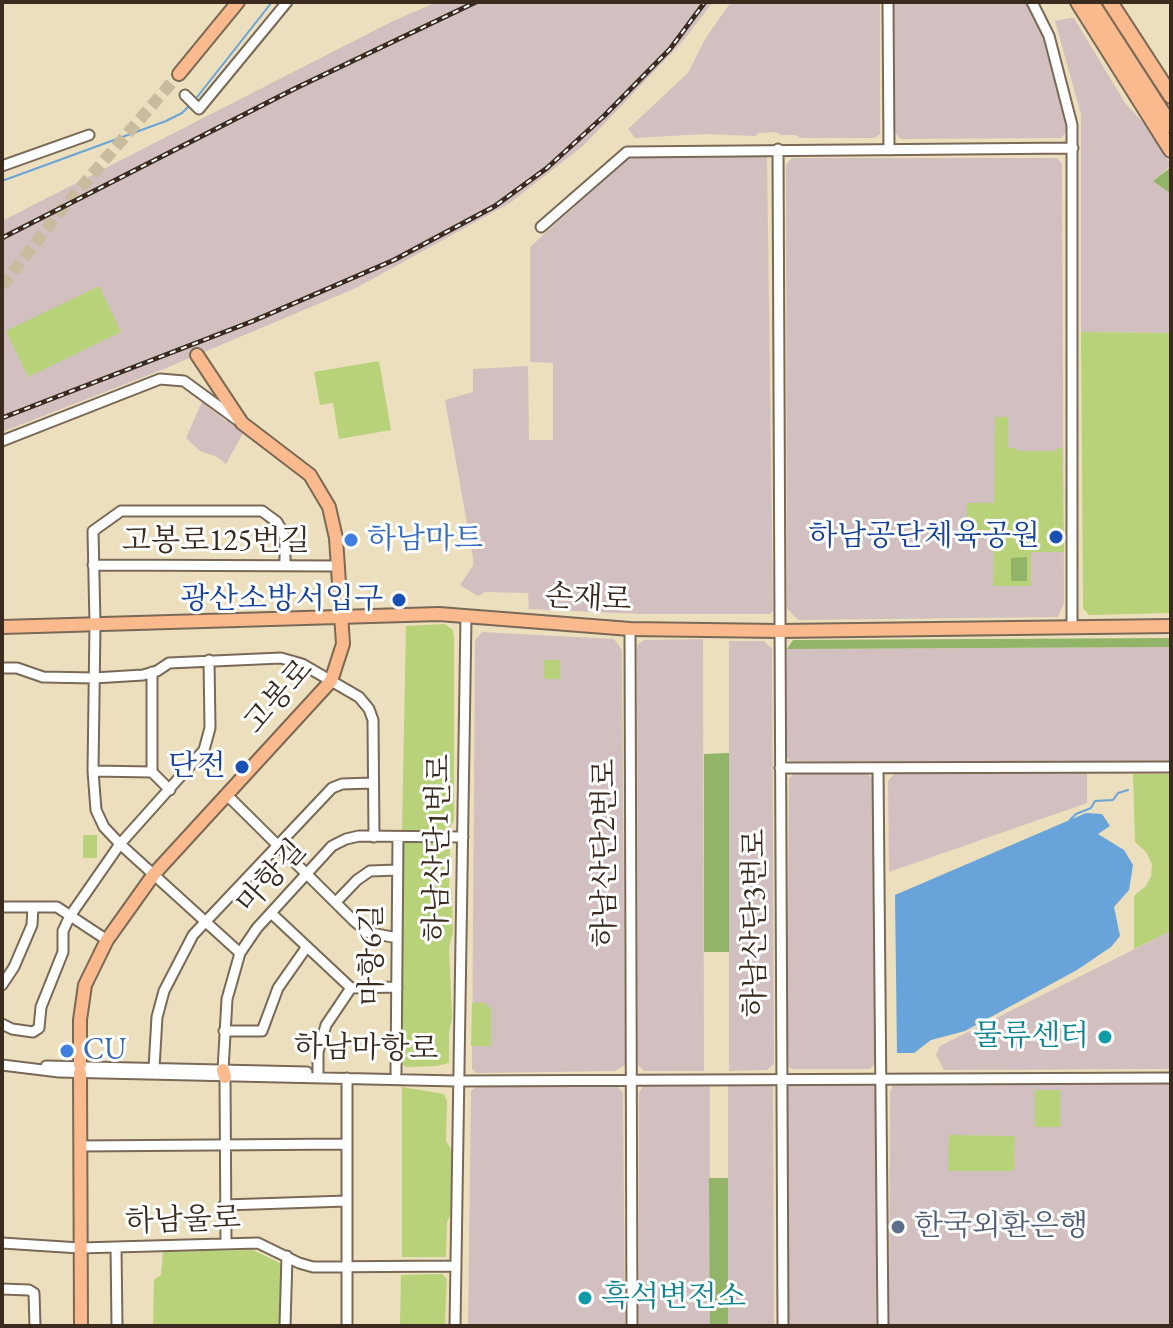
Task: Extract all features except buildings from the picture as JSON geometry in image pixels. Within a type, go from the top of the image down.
[{"type":"highway","points":[[1078,2],[1171,150]]},
{"type":"highway","points":[[1091,2],[1171,126]]},
{"type":"highway","points":[[1101,2],[1171,111]]},
{"type":"highway","points":[[1110,2],[1171,96]]},
{"type":"main road","points":[[179,74],[238,2]]},
{"type":"main road","name":"고봉로","points":[[81,1326],[80,1020],[85,985],[107,940],[154,874],[331,681],[343,644],[339,566],[331,511],[317,485],[295,462],[242,423],[197,355]]},
{"type":"main road","name":"손재로","points":[[2,627],[439,614],[630,629],[779,631],[1171,626]]},
{"type":"street","points":[[186,96],[199,109],[287,2]]},
{"type":"street","points":[[888,2],[889,150]]},
{"type":"street","points":[[1032,2],[1049,36],[1067,97],[1073,148],[1072,628]]},
{"type":"street","points":[[2,166],[89,135]]},
{"type":"street","points":[[541,227],[627,152],[1073,148]]},
{"type":"street","name":"하남산단3번로","points":[[778,149],[783,1326]]},
{"type":"street","points":[[2,441],[160,379],[175,379],[190,384],[242,423]]},
{"type":"street","points":[[240,953],[120,844],[104,827],[96,810],[93,771],[93,531],[121,511],[262,511],[277,522],[285,538],[285,566]]},
{"type":"street","name":"고봉로125번길","points":[[93,565],[339,566]]},
{"type":"street","name":"하남산단1번로","points":[[455,1326],[466,617]]},
{"type":"street","name":"하남산단2번로","points":[[630,629],[632,1326]]},
{"type":"street","points":[[2,668],[17,668],[43,677],[94,678],[152,672],[169,663],[290,659],[359,697],[373,720],[374,837]]},
{"type":"street","points":[[2,1024],[33,1032],[39,1028],[41,1007],[63,952],[63,931],[70,916],[120,844],[204,750],[210,728],[209,660]]},
{"type":"street","points":[[152,672],[152,772]]},
{"type":"street","points":[[780,768],[1171,767]]},
{"type":"street","points":[[878,769],[883,1326]]},
{"type":"street","points":[[93,771],[152,772],[170,790]]},
{"type":"street","points":[[154,1068],[157,1017],[164,991],[178,959],[205,921],[332,788],[342,784],[372,783]]},
{"type":"street","points":[[227,795],[367,932],[397,938]]},
{"type":"street","name":"마항길","points":[[226,1243],[224,1031],[227,999],[240,953],[271,913],[332,846],[346,839],[374,837],[463,837]]},
{"type":"street","name":"마항6길","points":[[396,1073],[398,837]]},
{"type":"street","points":[[336,902],[370,871],[397,870]]},
{"type":"street","points":[[2,907],[57,907],[107,940]]},
{"type":"street","points":[[2,985],[14,967],[32,925],[33,907]]},
{"type":"street","points":[[271,913],[351,988],[397,987]]},
{"type":"street","points":[[224,1031],[262,1031],[278,988],[306,948]]},
{"type":"street","points":[[318,1072],[321,1037],[351,988]]},
{"type":"street","name":"하남마항로","points":[[2,1059],[80,1069],[461,1079]]},
{"type":"street","name":"하남마항로","points":[[2,1065],[33,1071],[154,1068],[224,1074],[318,1072],[456,1075],[461,1079]]},
{"type":"street","points":[[347,1078],[347,1326]]},
{"type":"street","points":[[461,1079],[1171,1078]]},
{"type":"street","points":[[80,1146],[347,1144]]},
{"type":"street","points":[[224,1205],[347,1201]]},
{"type":"street","name":"하남울로","points":[[2,1243],[80,1248],[258,1243],[313,1267],[456,1266]]},
{"type":"street","points":[[116,1247],[117,1326]]},
{"type":"street","points":[[285,1326],[287,1256]]},
{"type":"street","points":[[2,1289],[34,1293],[35,1326]]},
{"type":"shaded area","points":[[437,2],[713,2],[683,41],[584,145],[510,203],[356,288],[159,371],[2,432],[2,221],[391,22]]},
{"type":"shaded area","points":[[731,2],[880,2],[880,134],[875,138],[800,138],[776,132],[755,136],[706,134],[635,138],[628,129],[688,73],[705,39]]},
{"type":"shaded area","points":[[894,2],[1025,2],[1043,38],[1061,98],[1068,128],[1066,132],[1061,138],[901,139],[895,133]]},
{"type":"shaded area","points":[[1074,18],[1125,103],[1148,128],[1171,165],[1153,181],[1171,194],[1171,333],[1081,332],[1081,114],[1055,21]]},
{"type":"shaded area","points":[[767,156],[773,611],[770,614],[641,614],[529,609],[528,593],[485,592],[478,596],[460,585],[473,566],[473,557],[445,400],[473,392],[473,369],[528,366],[529,440],[553,440],[553,363],[530,362],[530,247],[630,157]]},
{"type":"shaded area","points":[[792,158],[1057,158],[1062,164],[1064,603],[1058,617],[798,620],[787,608],[786,165]]},
{"type":"shaded area","points":[[202,402],[244,431],[226,464],[200,451],[186,438]]},
{"type":"shaded area","points":[[482,632],[614,639],[622,650],[625,1065],[615,1071],[476,1073],[472,1069],[475,640]]},
{"type":"shaded area","points":[[703,639],[704,1071],[644,1071],[638,1065],[637,645],[644,640]]},
{"type":"shaded area","points":[[729,641],[764,641],[772,649],[774,1064],[767,1070],[729,1071]]},
{"type":"shaded area","points":[[1171,647],[1171,762],[790,761],[787,757],[787,649]]},
{"type":"shaded area","points":[[1087,772],[1087,803],[889,872],[888,781],[895,773]]},
{"type":"shaded area","points":[[794,774],[868,774],[875,781],[874,1065],[870,1069],[792,1069],[787,1065],[789,778]]},
{"type":"shaded area","points":[[1171,931],[1171,1069],[944,1070],[936,1055],[940,1046]]},
{"type":"shaded area","points":[[773,1084],[774,1326],[728,1326],[728,1086]]},
{"type":"shaded area","points":[[792,1084],[873,1084],[877,1087],[876,1326],[788,1326],[788,1087]]},
{"type":"shaded area","points":[[1171,1084],[1171,1326],[889,1326],[890,1092],[893,1085]]},
{"type":"shaded area","points":[[478,1085],[618,1087],[623,1093],[625,1326],[468,1326],[471,1091]]},
{"type":"shaded area","points":[[643,1086],[710,1086],[710,1326],[639,1326],[639,1093]]},
{"type":"green space","points":[[1171,167],[1171,194],[1153,181]]},
{"type":"green space","points":[[99,286],[121,332],[28,377],[6,331]]},
{"type":"green space","points":[[1081,332],[1171,333],[1171,613],[1089,615],[1083,608]]},
{"type":"green space","points":[[379,361],[391,430],[339,439],[333,403],[320,405],[314,372]]},
{"type":"green space","points":[[995,417],[1008,417],[1008,448],[1016,448],[1017,451],[1056,451],[1062,448],[1064,552],[1031,552],[1031,586],[993,586],[994,537],[967,536],[967,503],[994,503]]},
{"type":"green space","points":[[1027,557],[1027,581],[1011,581],[1011,558]]},
{"type":"green space","points":[[445,624],[453,630],[454,639],[454,820],[449,830],[402,830],[406,626]]},
{"type":"green space","points":[[1171,638],[1171,647],[787,649],[793,640]]},
{"type":"green space","points":[[544,660],[560,660],[560,679],[544,679]]},
{"type":"green space","points":[[729,753],[729,952],[704,952],[704,754]]},
{"type":"green space","points":[[1133,774],[1171,774],[1171,931],[1134,949],[1134,896],[1146,886],[1152,864],[1146,852],[1135,842]]},
{"type":"green space","points":[[83,835],[97,835],[97,858],[83,858]]},
{"type":"green space","points":[[408,841],[447,843],[450,847],[452,1019],[449,1063],[437,1066],[406,1067],[401,1063],[403,844]]},
{"type":"green space","points":[[472,1003],[487,1003],[487,1007],[491,1007],[491,1046],[471,1046]]},
{"type":"green space","points":[[402,1087],[444,1094],[447,1101],[446,1141],[451,1149],[451,1214],[447,1222],[446,1257],[402,1257]]},
{"type":"green space","points":[[1035,1090],[1060,1090],[1060,1127],[1035,1127]]},
{"type":"green space","points":[[949,1135],[1015,1136],[1014,1171],[948,1171]]},
{"type":"green space","points":[[709,1178],[728,1178],[728,1326],[710,1326]]},
{"type":"green space","points":[[253,1250],[284,1265],[283,1326],[153,1326],[154,1280],[161,1275],[163,1252]]},
{"type":"green space","points":[[442,1274],[447,1279],[447,1326],[400,1326],[401,1275]]},
{"type":"water","points":[[1086,813],[1102,814],[1110,826],[1098,834],[1124,850],[1133,865],[1129,890],[1114,907],[1120,936],[1111,947],[1077,970],[965,1031],[931,1040],[914,1053],[897,1053],[895,895]]},
{"type":"waterway","points":[[194,101],[272,2]]},
{"type":"waterway","points":[[2,181],[166,121],[189,106]]},
{"type":"waterway","points":[[1070,820],[1091,808],[1095,801],[1113,800],[1118,793],[1128,790]]},
{"type":"tunnel","points":[[2,286],[58,214],[179,74]]},
{"type":"railway","points":[[2,238],[296,88],[476,2]]},
{"type":"railway","points":[[2,418],[253,321],[394,260],[495,206],[547,168],[604,116],[670,49],[705,2]]},
{"type":"place","name":"하남공단체육공원","points":[[1056,537]]},
{"type":"place","name":"하남마트","points":[[351,540]]},
{"type":"place","name":"광산소방서입구","points":[[399,600]]},
{"type":"place","name":"단전","points":[[242,767]]},
{"type":"place","name":"물류센터","points":[[1105,1037]]},
{"type":"place","name":"CU","points":[[67,1051]]},
{"type":"place","name":"한국외환은행","points":[[898,1227]]},
{"type":"place","name":"흑석변전소","points":[[585,1298]]}]
